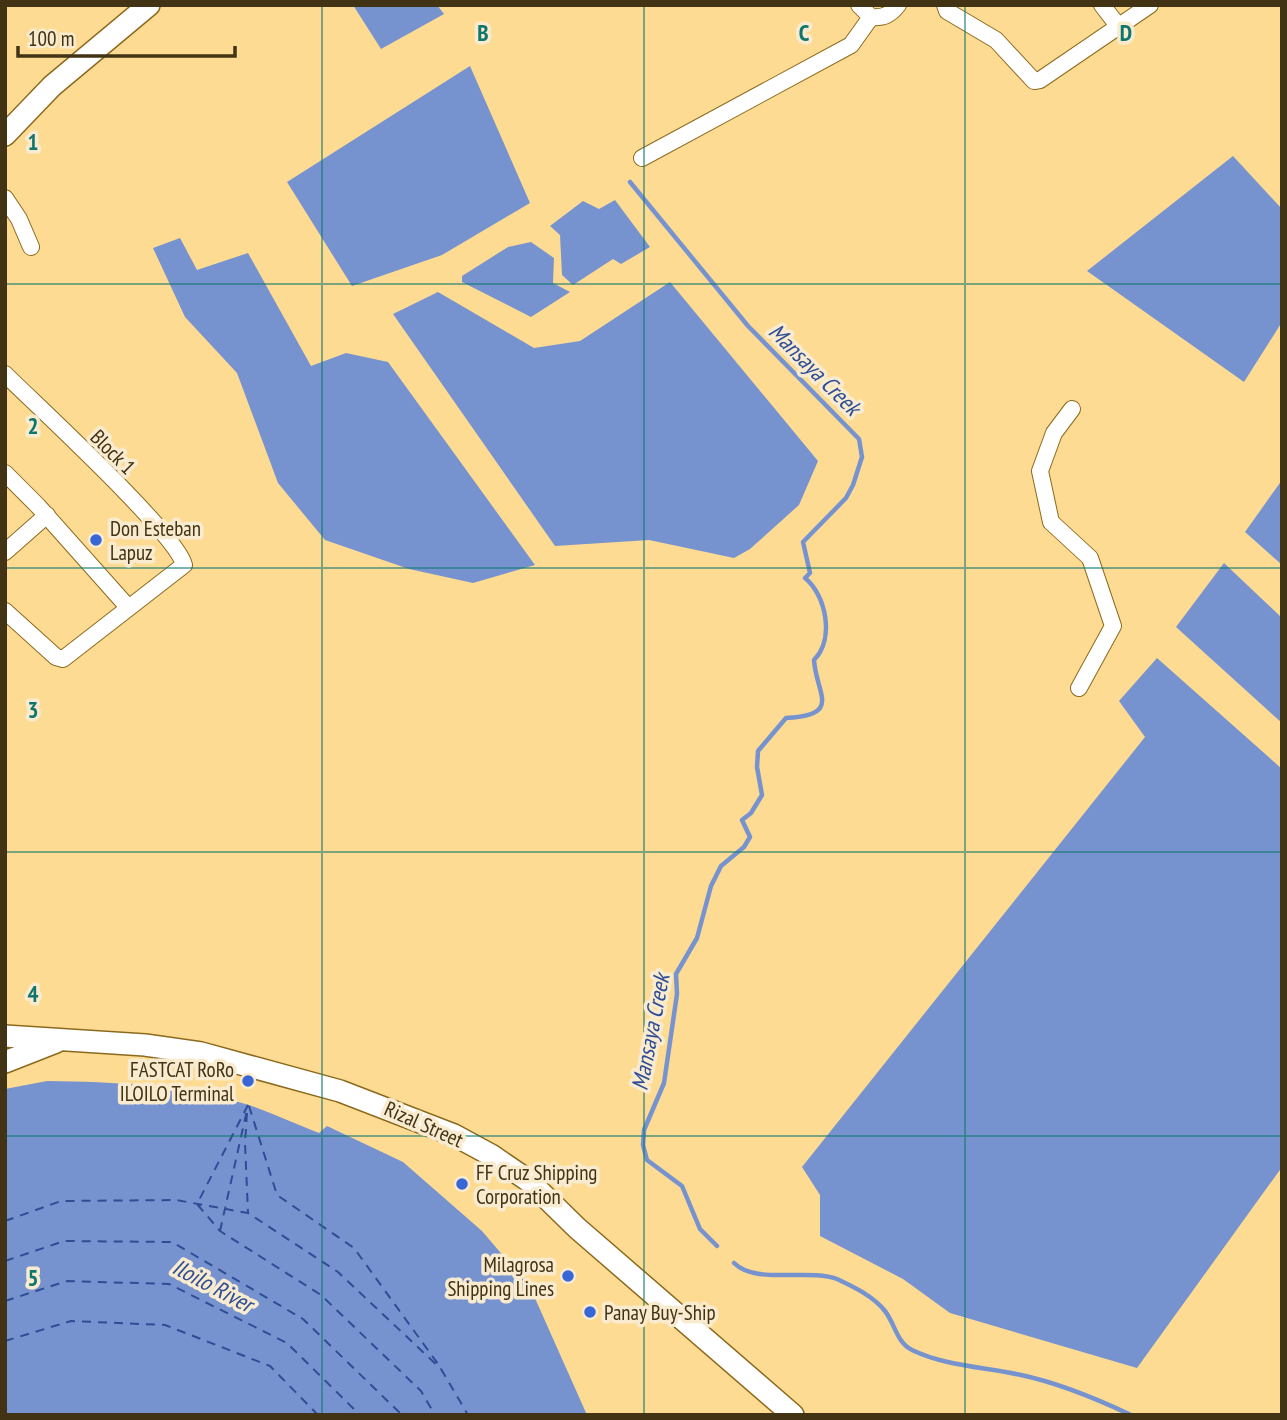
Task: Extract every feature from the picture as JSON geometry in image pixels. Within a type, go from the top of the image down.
[{"type":"main road","points":[[5,135],[52,86],[149,5]]},
{"type":"main road","name":"Rizal Street","points":[[5,1036],[65,1039],[201,1053],[268,1069],[377,1103],[454,1135],[491,1155],[529,1181],[577,1228],[793,1415]]},
{"type":"main road","points":[[5,1062],[65,1039]]},
{"type":"street","points":[[642,158],[851,45],[865,11],[884,17],[898,5]]},
{"type":"street","points":[[945,5],[947,11],[996,40],[1034,80],[1040,80],[1150,5]]},
{"type":"street","points":[[1102,5],[1119,27]]},
{"type":"street","points":[[5,198],[19,219],[31,247]]},
{"type":"street","name":"Block 1","points":[[5,374],[145,513],[179,554],[184,565],[180,571],[127,606]]},
{"type":"street","points":[[1072,409],[1054,433],[1040,471],[1051,522],[1090,558],[1113,626],[1079,688]]},
{"type":"street","points":[[5,473],[47,515],[127,606],[73,654],[63,659],[56,657],[5,611]]},
{"type":"street","points":[[5,552],[47,515]]},
{"type":"water","points":[[353,5],[437,5],[444,14],[381,49]]},
{"type":"water","points":[[470,66],[530,203],[442,255],[352,286],[287,182]]},
{"type":"water","points":[[1233,156],[1282,209],[1282,322],[1244,382],[1087,271]]},
{"type":"water","points":[[615,200],[650,247],[621,264],[613,259],[573,285],[562,275],[560,235],[550,226],[583,201],[599,209]]},
{"type":"water","points":[[180,238],[197,270],[248,253],[311,366],[346,353],[388,362],[535,565],[473,583],[409,569],[325,540],[278,483],[237,373],[185,317],[153,248]]},
{"type":"water","points":[[531,242],[554,258],[553,283],[570,292],[531,317],[462,282],[462,276],[508,247]]},
{"type":"water","points":[[670,282],[818,461],[799,505],[750,549],[734,558],[649,540],[555,546],[393,314],[438,292],[534,348],[580,341]]},
{"type":"water","points":[[1282,480],[1282,565],[1245,532]]},
{"type":"water","points":[[1224,563],[1282,618],[1282,723],[1176,627]]},
{"type":"water","points":[[1157,658],[1282,769],[1282,1167],[1137,1368],[950,1313],[903,1279],[820,1236],[820,1195],[802,1167],[1145,737],[1119,701]]},
{"type":"water","name":"Iloilo River","points":[[47,1081],[149,1086],[224,1098],[258,1108],[319,1133],[327,1126],[403,1162],[482,1231],[530,1287],[587,1415],[5,1415],[5,1089]]},
{"type":"waterway","name":"Mansaya Creek","points":[[630,182],[748,326],[859,439],[862,457],[846,498],[803,542],[810,573],[805,578],[818,595],[825,618],[824,641],[814,660],[822,701],[815,712],[786,718],[758,751],[757,767],[762,795],[751,813],[742,820],[750,837],[744,847],[721,866],[711,886],[697,938],[676,974],[677,994],[664,1083],[644,1130],[643,1145],[647,1160],[682,1186],[700,1229],[717,1246]]},
{"type":"waterway","name":"Mansaya Creek","points":[[734,1263],[755,1273],[812,1275],[837,1279],[875,1301],[888,1316],[903,1343],[912,1350],[951,1363],[1049,1382],[1131,1415]]},
{"type":"ferry route","points":[[248,1105],[197,1204],[220,1231],[321,1295],[421,1391],[435,1415]]},
{"type":"ferry route","points":[[249,1106],[277,1195],[354,1248],[438,1364]]},
{"type":"ferry route","points":[[220,1231],[247,1110]]},
{"type":"ferry route","points":[[247,1113],[245,1143],[248,1213]]},
{"type":"ferry route","points":[[5,1221],[61,1201],[176,1200],[248,1213],[338,1272],[441,1369]]},
{"type":"ferry route","points":[[5,1261],[64,1241],[172,1242],[303,1319],[402,1415]]},
{"type":"ferry route","points":[[5,1301],[67,1281],[169,1284],[287,1343],[360,1415]]},
{"type":"ferry route","points":[[5,1341],[71,1321],[165,1325],[270,1366],[318,1415]]},
{"type":"ferry route","points":[[441,1369],[468,1415]]},
{"type":"place","name":"Don Esteban Lapuz","points":[[96,540]]},
{"type":"place","name":"FASTCAT RoRo ILOILO Terminal","points":[[248,1081]]},
{"type":"place","name":"FF Cruz Shipping Corporation","points":[[462,1184]]},
{"type":"place","name":"Milagrosa Shipping Lines","points":[[568,1276]]},
{"type":"place","name":"Panay Buy-Ship","points":[[590,1312]]}]
